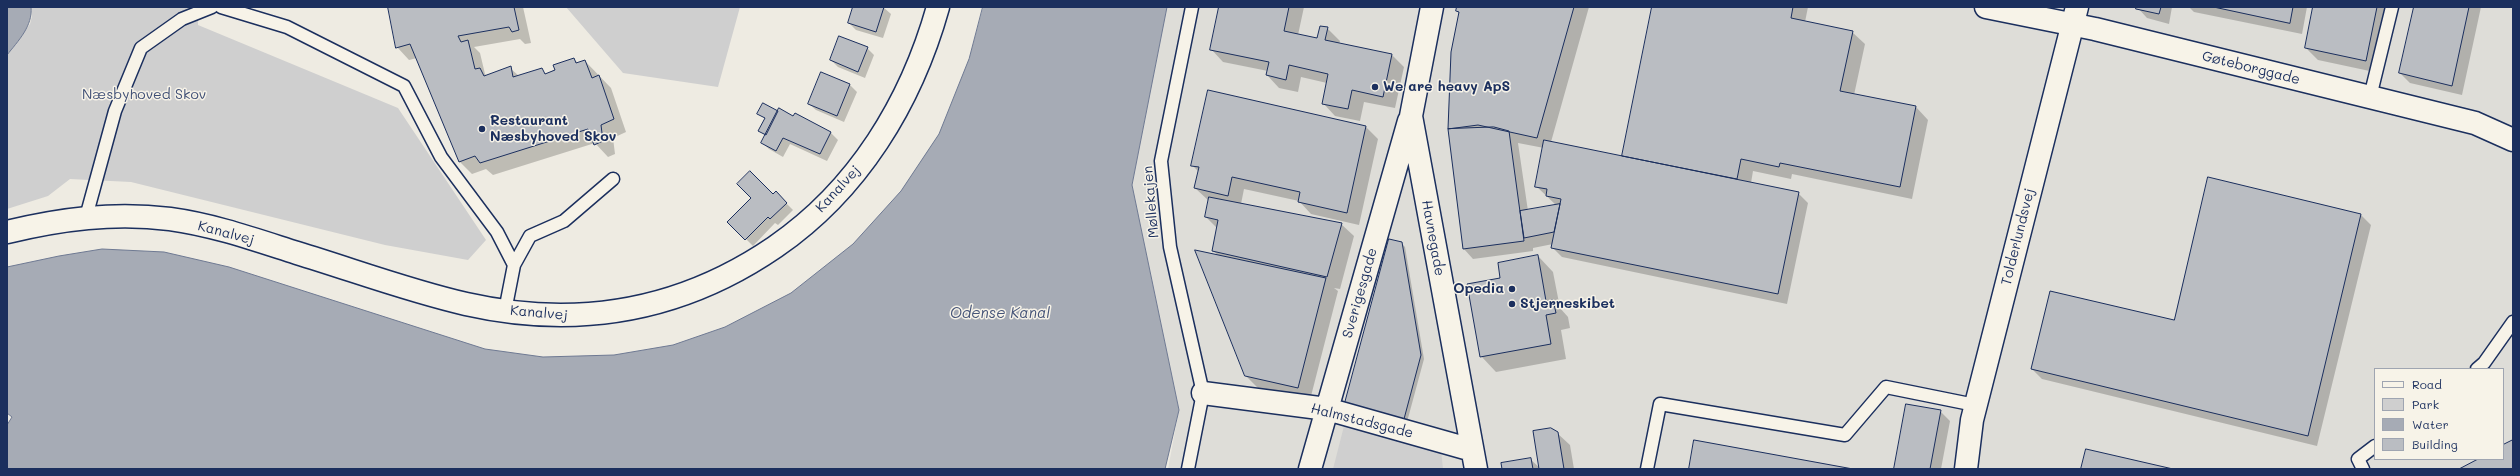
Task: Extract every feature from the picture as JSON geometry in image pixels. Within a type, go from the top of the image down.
[{"type":"street","name":"Kanalvej","points":[[7,232],[43,223],[86,217],[143,216],[173,219],[222,230],[464,304],[506,311],[575,316],[625,310],[672,297],[713,283],[754,261],[795,233],[836,194],[866,160],[892,120],[911,83],[930,34],[938,7]]},
{"type":"street","name":"Havnegade","points":[[1432,7],[1411,116],[1474,459]]},
{"type":"street","name":"Gøteborggade","points":[[1986,7],[2075,16],[2370,97],[2475,123],[2513,140]]},
{"type":"street","name":"Tolderlundsvej","points":[[1966,469],[1975,404],[2075,16]]},
{"type":"street","name":"Sverigesgade","points":[[1310,469],[1411,116]]},
{"type":"street","name":"Halmstadsgade","points":[[1203,393],[1327,409],[1474,459]]},
{"type":"lane","points":[[86,217],[115,111],[140,48],[182,19],[212,7]]},
{"type":"lane","points":[[221,7],[287,27],[404,86],[441,157],[497,232],[514,265]]},
{"type":"lane","name":"Møllekajen","points":[[1192,7],[1161,161],[1170,247],[1203,393]]},
{"type":"lane","points":[[2370,97],[2392,7]]},
{"type":"lane","points":[[506,311],[514,265],[530,236],[564,221],[613,179]]},
{"type":"lane","points":[[2478,368],[2484,364],[2513,322]]},
{"type":"lane","points":[[1647,469],[1660,404],[1845,435],[1886,387],[1975,404]]},
{"type":"lane","points":[[1188,469],[1203,393]]},
{"type":"lane","points":[[2364,469],[2358,459],[2374,447]]},
{"type":"shaded area","points":[[1167,7],[2513,7],[2513,469],[1168,469],[1179,410],[1132,185]]},
{"type":"green space","name":"Næsbyhoved Skov","points":[[31,7],[198,7],[198,25],[398,108],[486,240],[468,260],[385,245],[131,182],[70,179],[48,196],[7,209],[7,55],[30,24],[32,16]]},
{"type":"green space","points":[[566,7],[740,7],[718,87],[623,73]]},
{"type":"green space","points":[[1344,426],[1441,450],[1443,469],[1333,469]]},
{"type":"water","points":[[7,7],[31,7],[31,14],[30,21],[24,33],[7,55]]},
{"type":"water","name":"Odense Kanal","points":[[983,7],[1167,7],[1132,185],[1179,410],[1165,469],[7,469],[7,425],[12,417],[7,413],[7,267],[102,249],[164,252],[229,267],[485,349],[543,357],[614,355],[673,345],[725,327],[791,293],[853,244],[901,191],[939,134],[969,59]]},
{"type":"building","points":[[388,7],[514,7],[519,30],[512,32],[509,27],[458,36],[461,42],[468,40],[475,69],[480,68],[484,76],[511,66],[513,77],[542,68],[545,74],[555,70],[553,65],[574,58],[576,63],[585,60],[592,78],[599,75],[614,119],[601,125],[603,141],[594,145],[588,129],[480,163],[475,156],[459,162],[410,44],[396,48]]},
{"type":"building","points":[[853,7],[884,7],[876,32],[848,23]]},
{"type":"building","points":[[1219,7],[1289,7],[1284,31],[1317,38],[1320,26],[1328,27],[1325,40],[1392,54],[1383,97],[1352,90],[1348,109],[1322,104],[1328,74],[1289,65],[1286,80],[1266,75],[1269,62],[1210,50]]},
{"type":"building","points":[[1457,7],[1574,7],[1537,138],[1478,125],[1448,129],[1451,52],[1459,12],[1456,11]]},
{"type":"building","points":[[1652,7],[1793,7],[1791,18],[1853,31],[1840,91],[1916,106],[1900,187],[1780,163],[1779,167],[1741,159],[1737,179],[1622,156]]},
{"type":"building","points":[[2136,7],[2161,7],[2159,14],[2136,9]]},
{"type":"building","points":[[2214,7],[2293,7],[2290,23]]},
{"type":"building","points":[[2313,7],[2377,7],[2366,61],[2305,48]]},
{"type":"building","points":[[2414,7],[2469,7],[2452,86],[2399,73]]},
{"type":"building","points":[[839,36],[868,47],[858,72],[830,60]]},
{"type":"building","points":[[821,72],[850,84],[837,116],[808,104]]},
{"type":"building","points":[[1208,90],[1366,126],[1347,213],[1298,202],[1300,192],[1232,177],[1228,196],[1194,188],[1199,167],[1191,166]]},
{"type":"building","points":[[763,103],[778,111],[766,135],[758,131],[765,118],[757,114]]},
{"type":"building","points":[[779,108],[793,116],[795,113],[831,132],[820,154],[783,138],[776,151],[761,143]]},
{"type":"building","points":[[1494,127],[1509,131],[1524,241],[1463,249],[1448,129]]},
{"type":"building","points":[[1544,140],[1799,192],[1778,294],[1551,248],[1561,199],[1546,196],[1547,189],[1535,187]]},
{"type":"building","points":[[750,171],[773,194],[776,191],[787,203],[770,219],[768,217],[745,240],[727,222],[751,198],[737,184]]},
{"type":"building","points":[[2208,177],[2361,214],[2308,436],[2031,369],[2050,291],[2174,320]]},
{"type":"building","points":[[1209,197],[1342,223],[1327,277],[1212,251],[1218,220],[1205,217]]},
{"type":"building","points":[[1560,204],[1554,232],[1524,238],[1520,211]]},
{"type":"building","points":[[1389,239],[1402,242],[1421,355],[1404,419],[1345,403]]},
{"type":"building","points":[[1195,250],[1326,278],[1298,388],[1245,376]]},
{"type":"building","name":"Stjerneskibet","points":[[1538,255],[1546,301],[1553,300],[1556,313],[1546,315],[1551,344],[1480,357],[1467,284],[1500,278],[1498,263]]},
{"type":"building","points":[[1906,404],[1941,410],[1930,469],[1894,469]]},
{"type":"building","points":[[1551,428],[1558,432],[1564,469],[1539,469],[1533,431]]},
{"type":"building","points":[[1694,440],[1853,469],[1689,469]]},
{"type":"building","points":[[2513,440],[2513,469],[2459,469],[2476,460],[2504,460],[2504,444]]},
{"type":"building","points":[[2086,449],[2173,469],[2081,469]]},
{"type":"building","points":[[1531,458],[1533,469],[1502,469],[1501,463]]},
{"type":"place","name":"We are heavy ApS","points":[[1375,87]]},
{"type":"place","name":"Restaurant Næsbyhoved Skov","points":[[482,129]]},
{"type":"place","name":"Opedia","points":[[1512,289]]},
{"type":"place","name":"Stjerneskibet","points":[[1512,304]]}]
